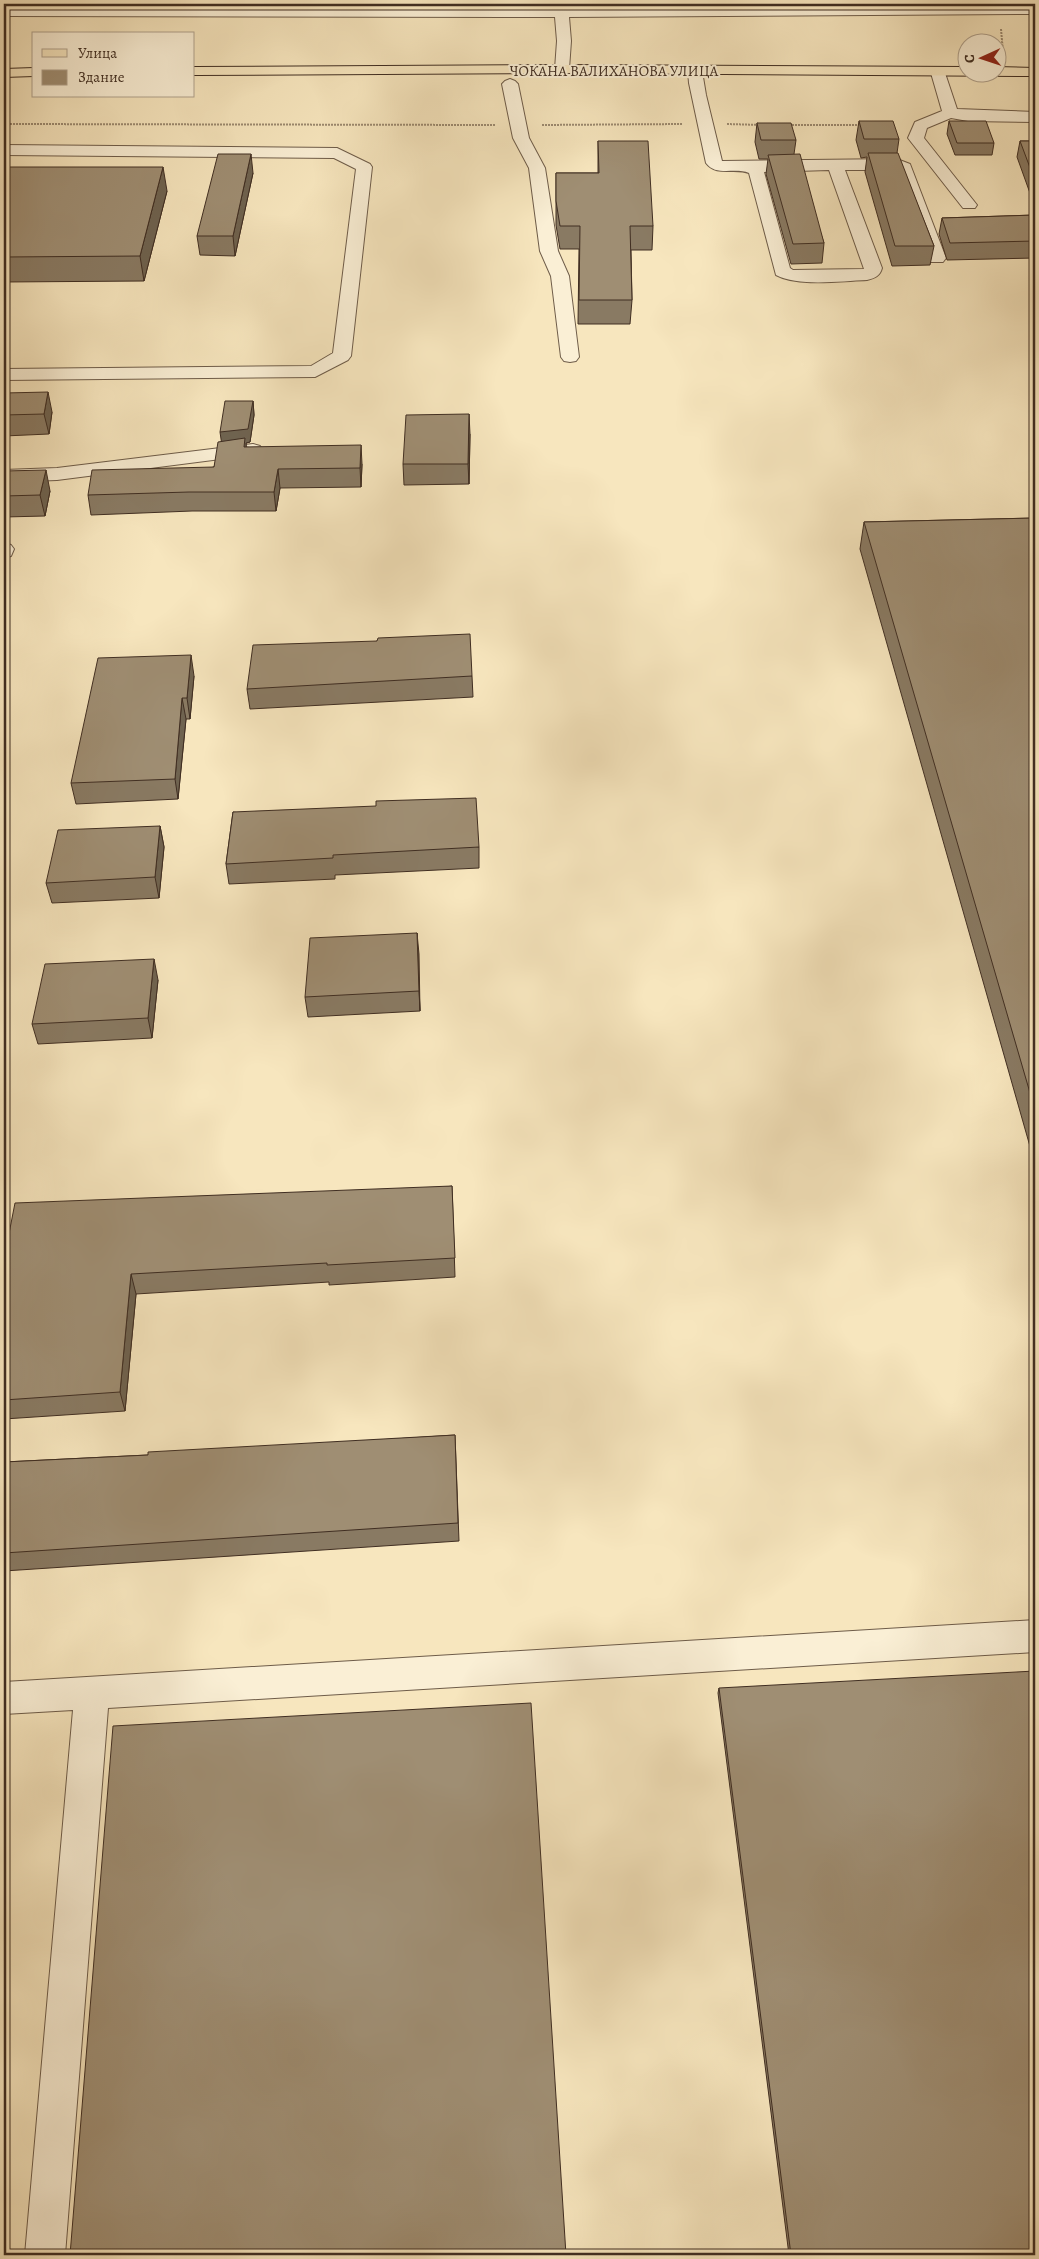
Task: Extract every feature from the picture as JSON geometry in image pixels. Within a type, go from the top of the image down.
[{"type":"main road","name":"ЧОКАНА ВАЛИХАНОВА УЛИЦА","points":[[195,72],[562,69],[692,81],[940,80],[1035,72]]},
{"type":"main road","points":[[4,72],[32,72]]},
{"type":"main road","name":"ЧОКАНА ВАЛИХАНОВА УЛИЦА","points":[[922,87],[940,80],[959,87]]},
{"type":"main road","name":"ЧОКАНА ВАЛИХАНОВА УЛИЦА","points":[[692,81],[716,86]]},
{"type":"main road","name":"ЧОКАНА ВАЛИХАНОВА УЛИЦА","points":[[195,85],[530,84]]},
{"type":"main road","points":[[4,86],[32,86]]},
{"type":"main road","points":[[1000,87],[1035,86]]},
{"type":"street","points":[[4,12],[344,8],[556,10],[728,7],[1035,10]]},
{"type":"street","points":[[556,10],[564,41],[562,69]]},
{"type":"street","points":[[940,80],[950,113]]},
{"type":"street","points":[[692,81],[711,139],[714,163],[718,166],[897,164],[904,167],[937,258]]},
{"type":"street","points":[[510,84],[521,138],[537,168],[550,250],[560,276],[570,357]]},
{"type":"street","points":[[969,206],[916,138],[920,125],[950,113],[968,116],[1035,117]]},
{"type":"street","points":[[4,150],[337,153],[364,167],[342,356],[315,371],[4,375]]},
{"type":"street","points":[[750,167],[756,171],[759,180],[782,271],[789,275],[797,276],[867,275],[872,272],[873,268],[835,164]]},
{"type":"street","points":[[4,476],[57,474],[262,449]]},
{"type":"street","points":[[4,1698],[1035,1636]]},
{"type":"street","points":[[44,2255],[92,1692]]},
{"type":"path","points":[[4,124],[518,126],[764,124]]},
{"type":"path","points":[[783,125],[861,125]]},
{"type":"building","points":[[859,121],[893,121],[899,139],[864,139]]},
{"type":"building","points":[[949,121],[986,121],[994,143],[957,143]]},
{"type":"building","points":[[757,123],[791,123],[796,140],[761,140]]},
{"type":"building","points":[[598,141],[648,141],[653,226],[630,226],[632,300],[579,300],[580,226],[560,226],[556,201],[556,173],[599,173]]},
{"type":"building","points":[[1020,141],[1035,141],[1035,181]]},
{"type":"building","points":[[868,153],[898,153],[934,246],[895,246]]},
{"type":"building","points":[[218,154],[251,154],[233,236],[197,236]]},
{"type":"building","points":[[800,154],[824,243],[793,244],[768,155]]},
{"type":"building","points":[[5,167],[163,167],[140,256],[4,257]]},
{"type":"building","points":[[1035,215],[1035,241],[950,243],[942,218]]},
{"type":"building","points":[[48,392],[44,414],[4,415],[4,393]]},
{"type":"building","points":[[225,401],[253,401],[248,429],[220,432]]},
{"type":"building","points":[[469,414],[468,464],[403,464],[406,415]]},
{"type":"building","points":[[245,438],[244,447],[361,445],[360,468],[278,469],[274,492],[88,495],[92,470],[214,467],[218,442]]},
{"type":"building","points":[[46,470],[40,495],[4,496],[4,471]]},
{"type":"building","points":[[1035,518],[1035,1110],[864,522]]},
{"type":"building","points":[[470,634],[472,676],[247,689],[253,645],[377,641],[378,638]]},
{"type":"building","points":[[191,655],[187,698],[182,698],[175,779],[71,783],[98,658]]},
{"type":"building","points":[[476,798],[479,847],[333,855],[333,858],[226,864],[233,812],[376,806],[376,801]]},
{"type":"building","points":[[160,826],[155,877],[46,883],[58,830]]},
{"type":"building","points":[[417,933],[419,991],[305,997],[310,938]]},
{"type":"building","points":[[154,959],[148,1018],[32,1024],[45,964]]},
{"type":"building","points":[[452,1186],[455,1258],[131,1274],[120,1392],[4,1400],[4,1301],[8,1277],[4,1277],[4,1259],[15,1203]]},
{"type":"building","points":[[455,1435],[458,1523],[4,1553],[4,1462],[148,1455],[148,1452]]},
{"type":"building","points":[[1035,1671],[1035,2255],[791,2255],[719,1688]]},
{"type":"building","points":[[531,1703],[566,2255],[70,2255],[113,1726]]}]
